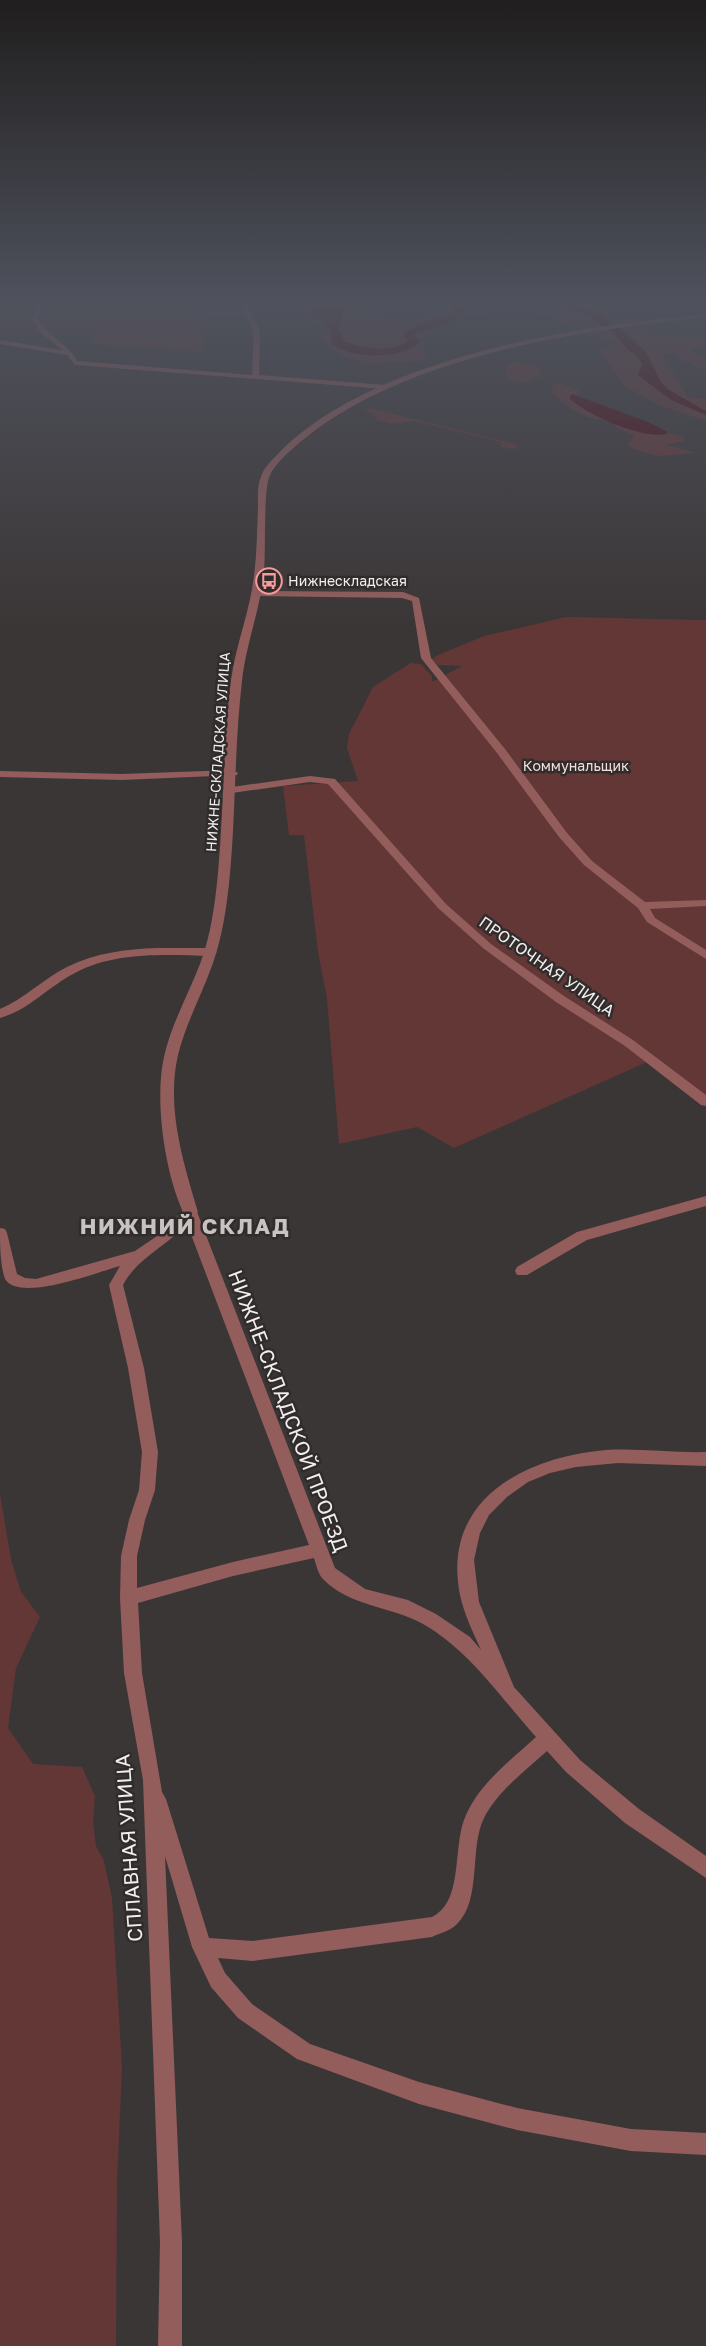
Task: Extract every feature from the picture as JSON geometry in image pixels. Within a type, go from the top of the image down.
[{"type":"street","name":"НИЖНЕ-СКЛАДСКАЯ УЛИЦА","points":[[190,1212],[173,1156],[166,1085],[176,1036],[211,952],[219,917],[232,790],[238,663],[256,594],[262,540],[264,486],[268,471],[279,457],[318,425],[345,407]]},
{"type":"street","points":[[256,594],[403,595],[416,600],[423,649],[433,668],[588,863],[642,906],[651,920],[706,955]]},
{"type":"street","points":[[0,774],[122,777],[233,773]]},
{"type":"street","name":"ПРОТОЧНАЯ УЛИЦА","points":[[232,790],[310,779],[332,781],[442,906],[473,934],[560,999],[629,1042],[706,1102]]},
{"type":"street","points":[[642,906],[706,903]]},
{"type":"street","points":[[0,1014],[15,1008],[70,971],[98,958],[133,952],[211,952]]},
{"type":"street","points":[[522,1271],[582,1236],[706,1201]]},
{"type":"street","points":[[0,1233],[11,1277],[36,1284],[140,1255],[168,1236],[190,1212]]},
{"type":"street","name":"НИЖНЕ-СКЛАДСКОЙ ПРОЕЗД","points":[[190,1212],[328,1574],[343,1586],[360,1595],[408,1608],[430,1619],[464,1643],[573,1766],[632,1816],[706,1868]]},
{"type":"street","name":"СПЛАВНАЯ УЛИЦА","points":[[140,1255],[123,1272],[116,1285],[136,1368],[150,1452],[147,1490],[129,1556],[129,1598],[133,1673],[152,1780],[171,2242],[170,2346]]},
{"type":"street","points":[[511,1695],[468,1593],[465,1550],[470,1531],[494,1498],[512,1482],[534,1470],[567,1462],[606,1456],[706,1459]]},
{"type":"street","points":[[129,1598],[233,1569],[317,1550]]},
{"type":"street","points":[[202,1947],[254,1951],[432,1927],[443,1922],[451,1916],[460,1896],[473,1821],[482,1801],[547,1739]]},
{"type":"street","points":[[152,1780],[202,1947],[218,1980],[245,2011],[304,2052],[419,2093],[517,2120],[631,2140],[706,2144]]},
{"type":"green space","points":[[569,407],[583,407],[605,419],[591,418]]},
{"type":"green space","points":[[666,407],[706,407],[706,421]]},
{"type":"green space","points":[[370,408],[514,444],[518,447],[514,449],[500,447],[502,443],[497,441],[414,421],[392,424],[376,420],[375,414],[364,411]]},
{"type":"green space","points":[[618,424],[648,434],[666,434],[667,432],[684,437],[684,441],[667,445],[696,453],[657,456],[631,448],[628,445],[634,436],[612,425]]},
{"type":"green space","name":"Коммунальщик","points":[[566,617],[706,620],[706,1100],[647,1062],[454,1148],[417,1127],[339,1144],[327,998],[318,952],[304,835],[289,835],[283,786],[358,781],[347,748],[349,734],[373,687],[411,663],[421,664],[432,676],[432,682],[462,666],[438,665],[431,660],[436,656],[484,636]]},
{"type":"green space","points":[[0,1494],[11,1559],[21,1592],[40,1617],[16,1668],[8,1728],[33,1764],[82,1767],[95,1796],[93,1822],[96,1846],[104,1861],[112,1898],[122,2068],[117,2181],[116,2346],[0,2346]]},
{"type":"shaded area","points":[[581,407],[609,407],[648,422],[667,432],[655,435],[643,433]]},
{"type":"shaded area","points":[[688,407],[700,407],[706,411],[706,415]]},
{"type":"place","name":"Нижнескладская","points":[[269,581]]},
{"type":"district","name":"НИЖНИЙ СКЛАД","points":[[185,1226]]}]
